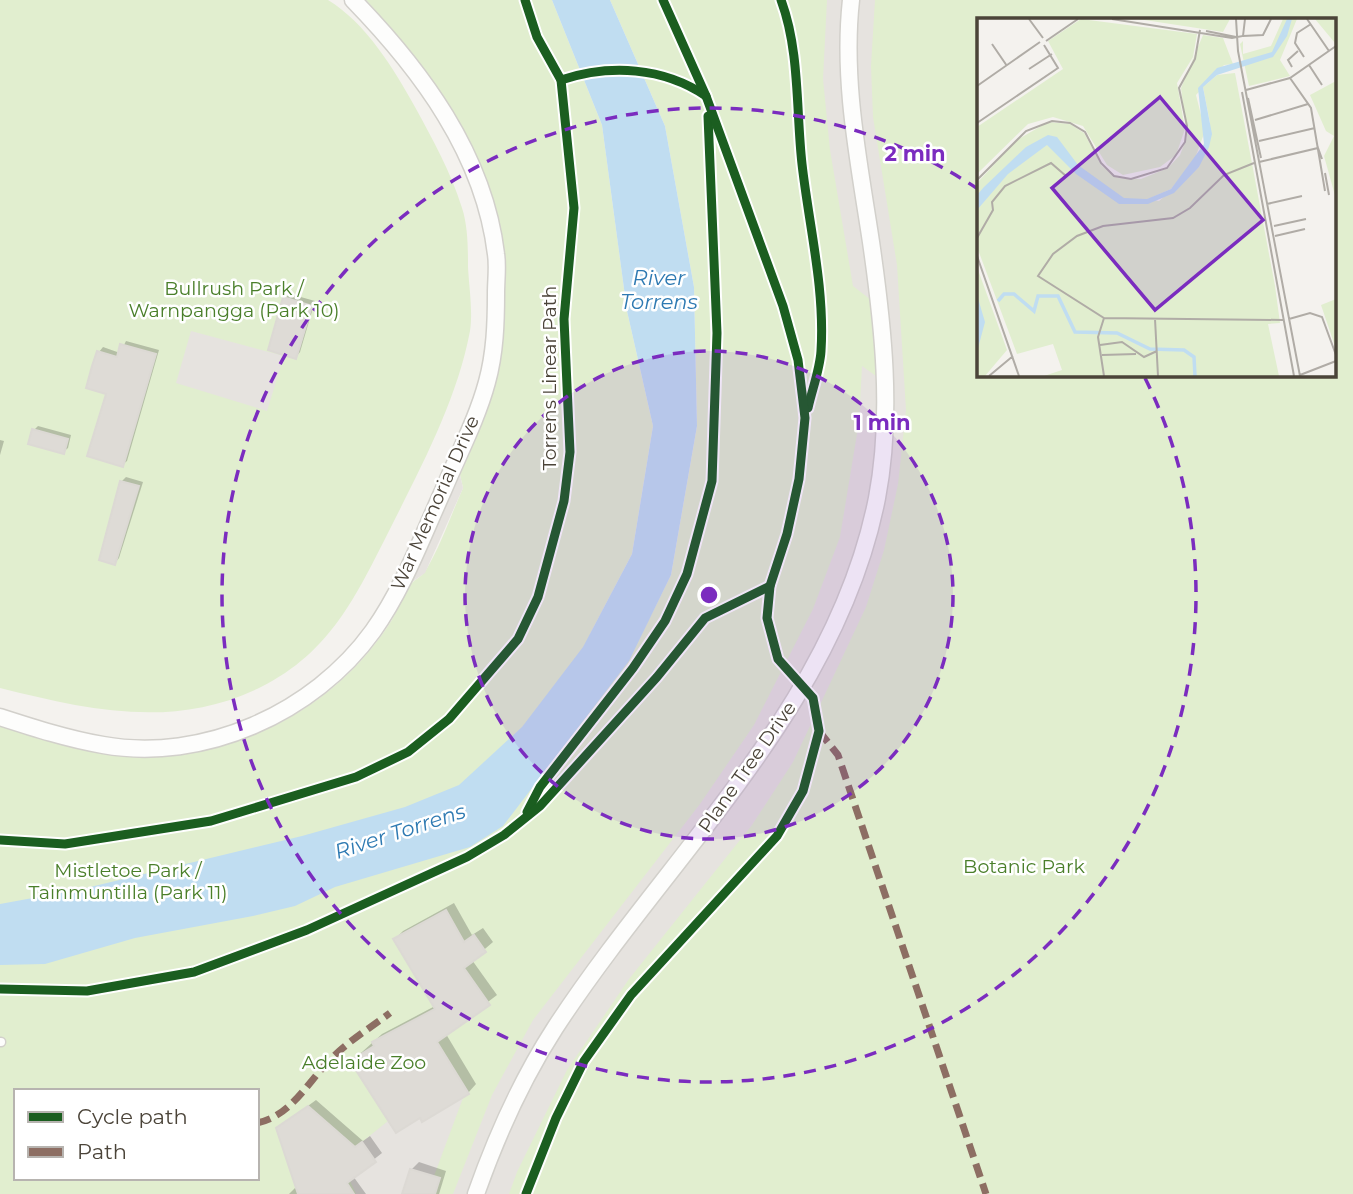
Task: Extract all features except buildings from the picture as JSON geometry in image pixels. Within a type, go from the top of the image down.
[{"type":"street","name":"War Memorial Drive","points":[[0,717],[104,746],[157,747],[219,738],[257,726],[315,688],[349,659],[373,631],[393,597],[428,524],[487,382],[496,337],[496,254],[478,182],[457,133],[396,46],[353,0]]},
{"type":"street","name":"Plane Tree Drive","points":[[476,1194],[507,1116],[554,1029],[609,951],[720,810],[804,685],[856,571],[877,497],[885,407],[879,306],[850,95],[851,0]]},
{"type":"green space","name":"Bullrush Park / Warnpangga (Park 10)","points":[[0,0],[328,0],[367,34],[407,92],[435,144],[462,208],[467,238],[470,331],[447,408],[426,457],[353,599],[324,639],[285,673],[261,687],[228,700],[164,712],[131,712],[66,703],[0,688]]},
{"type":"green space","name":"Botanic Park","points":[[366,0],[552,0],[602,125],[627,311],[653,426],[632,554],[590,634],[628,661],[671,575],[697,426],[694,287],[665,126],[610,0],[1353,0],[1353,1194],[0,1194],[0,725],[120,753],[173,754],[245,738],[278,724],[310,705],[339,682],[365,656],[391,621],[411,584],[426,570],[463,488],[460,475],[485,417],[496,380],[504,324],[504,271],[496,221],[481,174],[460,128],[434,85]]},
{"type":"shaded area","points":[[827,0],[875,0],[871,66],[873,117],[897,265],[906,410],[898,484],[884,550],[866,607],[793,762],[752,825],[629,979],[567,1070],[509,1194],[453,1194],[492,1095],[533,1020],[700,804],[754,725],[813,609],[840,537],[859,422],[862,366],[876,376],[871,300],[853,286],[830,150],[823,79]]},
{"type":"shaded area","points":[[191,331],[284,356],[267,411],[176,383]]},
{"type":"shaded area","points":[[460,475],[463,488],[425,573],[412,582]]},
{"type":"shaded area","points":[[463,1098],[434,1176],[410,1169],[402,1194],[356,1194],[350,1181],[376,1162],[362,1142],[388,1121],[396,1133],[420,1118],[423,1122]]},
{"type":"water","name":"River Torrens","points":[[552,0],[610,0],[665,126],[694,287],[697,426],[671,575],[629,661],[503,826],[470,847],[335,887],[295,906],[135,938],[45,964],[0,965],[0,904],[82,889],[302,836],[405,807],[459,785],[522,727],[583,647],[632,554],[653,426],[627,311],[602,125]]},
{"type":"marked path","points":[[819,731],[838,755],[986,1194]]},
{"type":"marked path","points":[[259,1122],[289,1106],[337,1053],[390,1013]]},
{"type":"cycle path","name":"Torrens Linear Path","points":[[0,840],[65,844],[211,821],[356,777],[408,752],[449,719],[518,639],[538,597],[564,501],[570,452],[564,319],[574,208],[561,80],[537,37],[525,0]]},
{"type":"cycle path","points":[[526,1194],[556,1118],[584,1061],[631,995],[777,836],[803,791],[819,731],[813,698],[778,659],[767,618],[770,586],[787,534],[799,479],[805,418],[798,360],[783,306],[706,96],[663,0]]},
{"type":"cycle path","points":[[781,0],[794,60],[802,164],[821,304],[820,358],[808,408]]},
{"type":"cycle path","points":[[561,80],[598,72],[636,71],[672,79],[706,96]]},
{"type":"cycle path","points":[[527,812],[540,787],[633,668],[665,621],[687,574],[712,481],[717,333],[708,116]]},
{"type":"cycle path","points":[[0,989],[87,991],[194,972],[307,930],[467,857],[504,835],[540,806],[657,677],[705,618],[770,586]]},
{"type":"park label","name":"Mistletoe Park / Tainmuntilla (Park 11)","points":[[128,881]]},
{"type":"park label","name":"Adelaide Zoo","points":[[364,1062]]}]
